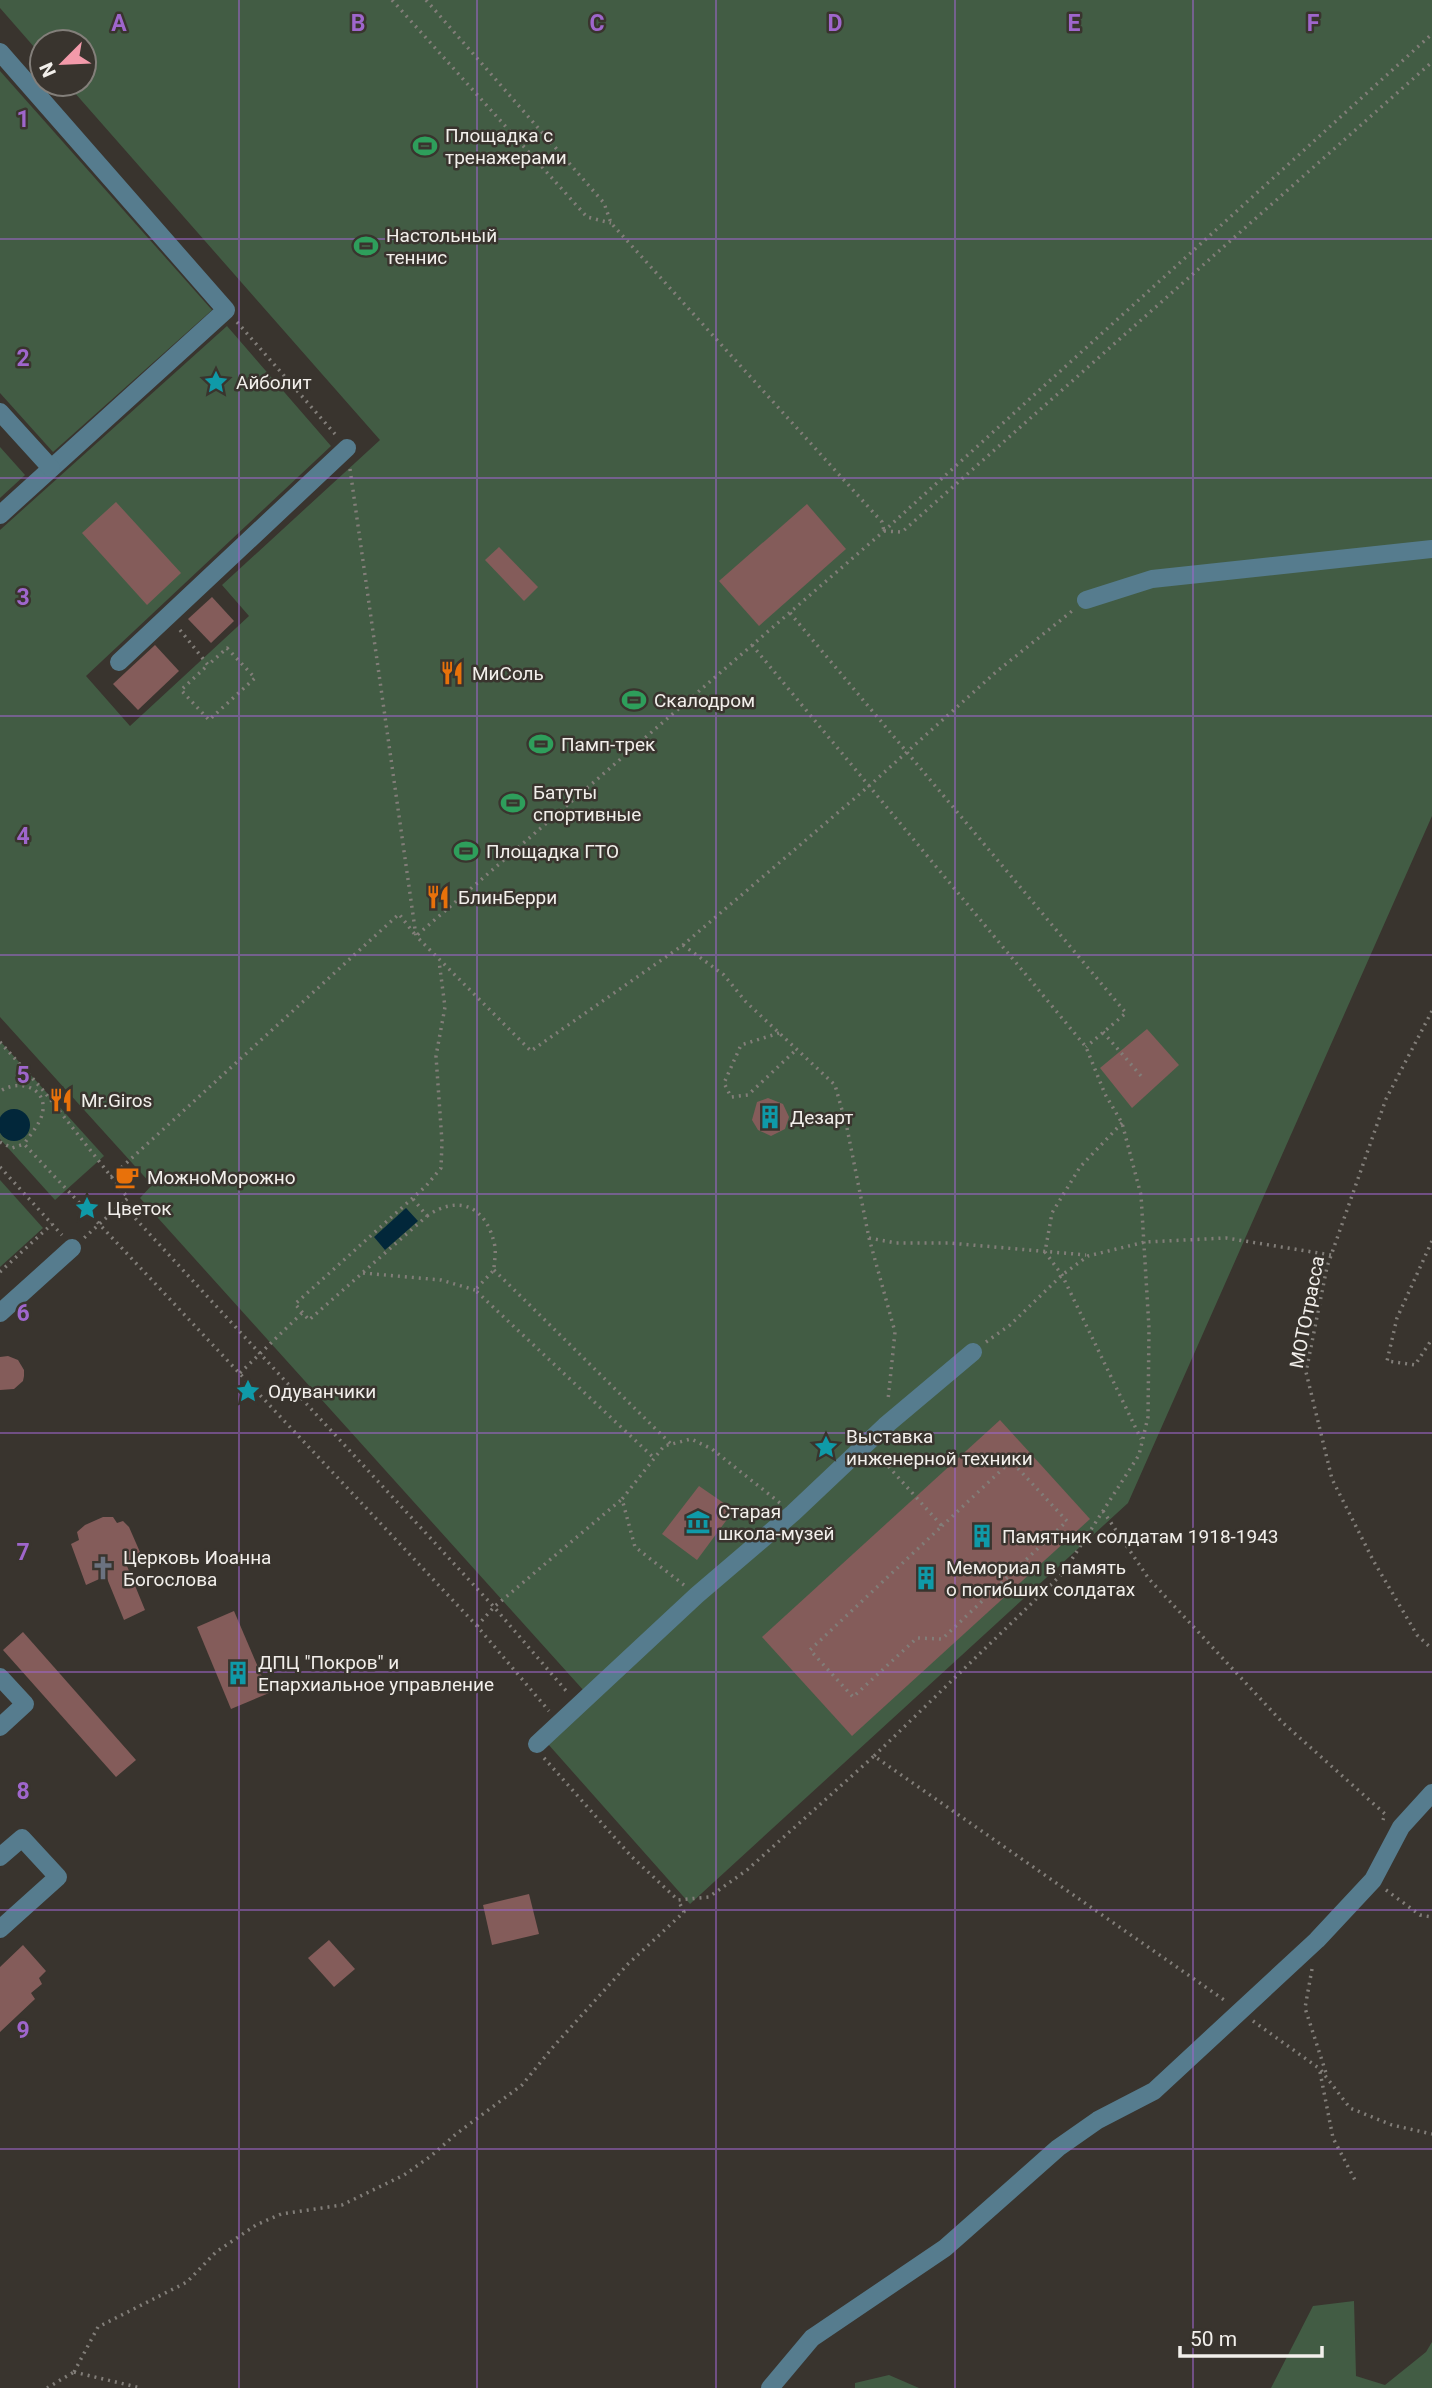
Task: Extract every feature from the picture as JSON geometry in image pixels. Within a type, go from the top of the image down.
[{"type":"street","points":[[0,52],[226,310],[0,514]]},
{"type":"street","points":[[0,412],[51,468]]},
{"type":"street","points":[[119,662],[347,448]]},
{"type":"street","points":[[1086,600],[1152,579],[1432,549]]},
{"type":"street","points":[[0,1313],[72,1248]]},
{"type":"street","points":[[537,1744],[697,1595],[793,1513],[885,1426],[973,1352]]},
{"type":"street","points":[[0,1677],[25,1704],[0,1727]]},
{"type":"street","points":[[771,2388],[812,2337],[944,2248],[1058,2148],[1098,2120],[1154,2091],[1317,1940],[1373,1880],[1401,1827],[1432,1793]]},
{"type":"street","points":[[0,1857],[22,1838],[58,1877],[0,1929]]},
{"type":"path","points":[[392,0],[587,217],[611,223]]},
{"type":"path","points":[[426,0],[604,203],[611,223],[882,522],[884,531]]},
{"type":"path","points":[[416,936],[884,531],[1432,34]]},
{"type":"path","points":[[884,531],[902,532],[1432,62]]},
{"type":"path","points":[[226,310],[347,448],[416,936]]},
{"type":"path","points":[[111,1177],[400,914],[416,936],[531,1051],[683,945],[908,753],[996,672],[1086,600]]},
{"type":"path","points":[[790,612],[1126,1013],[1086,1047]]},
{"type":"path","points":[[169,616],[208,665]]},
{"type":"path","points":[[678,1900],[709,1897],[747,1870],[874,1756],[1063,1573],[1139,1455],[1148,1417],[1149,1328],[1141,1195],[1122,1123],[1105,1094],[1086,1047],[752,645]]},
{"type":"path","points":[[227,648],[254,678],[209,720],[181,690],[208,665],[227,648]]},
{"type":"path","points":[[683,945],[724,975],[746,1002],[835,1085],[847,1128],[869,1238],[895,1332],[885,1426]]},
{"type":"path","points":[[439,959],[445,1007],[436,1056],[442,1142],[441,1168],[412,1199],[295,1304],[309,1320],[427,1216],[447,1205],[458,1203],[470,1207],[482,1217],[495,1248],[494,1270],[475,1290]]},
{"type":"path","name":"МОТОтрасса","points":[[1432,1011],[1386,1099],[1331,1255],[1307,1372],[1332,1479],[1410,1625],[1432,1649]]},
{"type":"path","points":[[1103,1032],[1142,1077]]},
{"type":"path","points":[[779,1034],[741,1045],[724,1083],[731,1097],[748,1095],[797,1049]]},
{"type":"path","points":[[0,1042],[42,1088],[128,1198],[72,1248],[0,1167]]},
{"type":"path","points":[[0,1142],[12,1149],[24,1144],[41,1118],[43,1110],[38,1093],[31,1087],[11,1084],[1,1089]]},
{"type":"path","points":[[38,1093],[42,1088]]},
{"type":"path","points":[[1122,1123],[1080,1167],[1052,1213],[1045,1252],[1062,1275],[1142,1441]]},
{"type":"path","points":[[24,1144],[477,1626],[559,1723]]},
{"type":"path","points":[[412,1199],[427,1216]]},
{"type":"path","points":[[121,1203],[494,1607],[578,1705]]},
{"type":"path","points":[[0,1272],[52,1224]]},
{"type":"path","points":[[869,1238],[895,1243],[949,1243],[1088,1256],[1145,1242],[1226,1238],[1331,1255]]},
{"type":"path","points":[[1432,1241],[1397,1318],[1387,1360],[1415,1365],[1432,1339]]},
{"type":"path","points":[[973,1352],[1010,1325],[1062,1275],[1088,1256]]},
{"type":"path","points":[[494,1270],[671,1444]]},
{"type":"path","points":[[361,1273],[441,1280],[475,1290],[654,1458]]},
{"type":"path","points":[[240,1373],[303,1312]]},
{"type":"path","points":[[477,1626],[494,1607],[622,1499],[664,1446],[691,1439],[712,1449],[793,1513]]},
{"type":"path","points":[[868,1444],[942,1526]]},
{"type":"path","points":[[1011,1461],[1067,1521],[942,1639],[917,1638],[853,1697],[810,1650],[942,1526],[1011,1461]]},
{"type":"path","points":[[622,1499],[635,1547],[697,1595]]},
{"type":"path","points":[[1103,1511],[1149,1579],[1282,1722],[1385,1814],[1382,1827]]},
{"type":"path","points":[[47,2388],[74,2372],[98,2327],[187,2282],[216,2252],[256,2225],[281,2214],[342,2206],[404,2175],[431,2156],[522,2085],[628,1964],[684,1912],[678,1900],[631,1856],[540,1754],[537,1744]]},
{"type":"path","points":[[874,1756],[1320,2069],[1350,2108],[1392,2125],[1432,2134]]},
{"type":"path","points":[[1373,1880],[1420,1915],[1432,1917]]},
{"type":"path","points":[[1317,1940],[1304,2008],[1329,2081]]},
{"type":"path","points":[[1320,2069],[1334,2138],[1356,2182]]},
{"type":"path","points":[[74,2372],[141,2388]]},
{"type":"green space","points":[[0,0],[1432,0],[1432,816],[1128,1503],[690,1904],[548,1744],[594,1702],[140,1198],[152,1185],[0,1017],[0,530],[227,326],[331,446],[86,676],[130,726],[249,616],[222,585],[380,440],[79,98],[98,98],[98,28],[28,28],[28,40],[0,8]]},
{"type":"green space","points":[[0,71],[212,310],[53,452],[0,393]]},
{"type":"green space","points":[[0,447],[25,475],[0,498]]},
{"type":"green space","points":[[0,1041],[104,1156],[55,1200],[0,1139]]},
{"type":"green space","points":[[0,1180],[43,1228],[0,1267]]},
{"type":"green space","points":[[1354,2301],[1356,2376],[1385,2385],[1426,2352],[1432,2342],[1432,2388],[1271,2388],[1313,2306]]},
{"type":"green space","points":[[889,2375],[919,2388],[855,2388],[855,2383]]},
{"type":"water","points":[[14,1109],[25,1114],[30,1125],[25,1136],[14,1141],[3,1136],[-2,1125],[3,1114]]},
{"type":"water","points":[[406,1208],[418,1221],[385,1250],[374,1237]]},
{"type":"building","points":[[116,502],[181,573],[147,605],[82,533]]},
{"type":"building","points":[[807,504],[846,549],[759,626],[719,581]]},
{"type":"building","points":[[499,547],[538,587],[524,601],[485,560]]},
{"type":"building","points":[[212,597],[234,621],[211,643],[188,619]]},
{"type":"building","points":[[155,645],[179,671],[138,710],[113,684]]},
{"type":"building","points":[[1147,1029],[1179,1065],[1132,1108],[1100,1068]]},
{"type":"building","name":"Дезарт","points":[[768,1098],[783,1104],[789,1117],[785,1129],[771,1136],[758,1130],[752,1120],[757,1102]]},
{"type":"building","points":[[8,1356],[18,1360],[24,1370],[23,1381],[14,1389],[0,1390],[0,1357]]},
{"type":"building","name":"Мемориал в память о погибших солдатах","points":[[1000,1420],[1090,1519],[852,1736],[762,1637]]},
{"type":"building","name":"Старая школа-музей","points":[[699,1486],[734,1510],[697,1560],[662,1534]]},
{"type":"building","name":"Церковь Иоанна Богослова","points":[[103,1517],[113,1517],[117,1523],[123,1521],[129,1527],[143,1559],[127,1566],[145,1610],[124,1620],[106,1576],[86,1585],[71,1544],[79,1540],[77,1532],[85,1525]]},
{"type":"building","name":"ДПЦ \"Покров\" и Епархиальное управление","points":[[234,1611],[269,1693],[231,1709],[197,1627]]},
{"type":"building","points":[[23,1632],[136,1760],[116,1777],[3,1650]]},
{"type":"building","points":[[529,1894],[539,1934],[492,1945],[483,1905]]},
{"type":"building","points":[[329,1940],[355,1969],[334,1987],[308,1958]]},
{"type":"building","points":[[23,1945],[46,1971],[39,1978],[42,1984],[31,1993],[35,1999],[0,2032],[0,1967]]},
{"type":"place","name":"Площадка с тренажерами","points":[[425,146]]},
{"type":"place","name":"Настольный теннис","points":[[366,246]]},
{"type":"place","name":"Айболит","points":[[216,382]]},
{"type":"place","name":"МиСоль","points":[[452,673]]},
{"type":"place","name":"Скалодром","points":[[634,700]]},
{"type":"place","name":"Памп-трек","points":[[541,744]]},
{"type":"place","name":"Батуты спортивные","points":[[513,803]]},
{"type":"place","name":"Площадка ГТО","points":[[466,851]]},
{"type":"place","name":"БлинБерри","points":[[438,897]]},
{"type":"place","name":"Mr.Giros","points":[[61,1100]]},
{"type":"place","name":"Дезарт","points":[[770,1117]]},
{"type":"place","name":"МожноМорожно","points":[[127,1177]]},
{"type":"place","name":"Цветок","points":[[87,1208]]},
{"type":"place","name":"Одуванчики","points":[[248,1391]]},
{"type":"place","name":"Выставка инженерной техники","points":[[826,1447]]},
{"type":"place","name":"Старая школа-музей","points":[[698,1522]]},
{"type":"place","name":"Памятник солдатам 1918-1943","points":[[982,1536]]},
{"type":"place","name":"Церковь Иоанна Богослова","points":[[103,1568]]},
{"type":"place","name":"Мемориал в память о погибших солдатах","points":[[926,1578]]},
{"type":"place","name":"ДПЦ \"Покров\" и Епархиальное управление","points":[[238,1673]]}]
